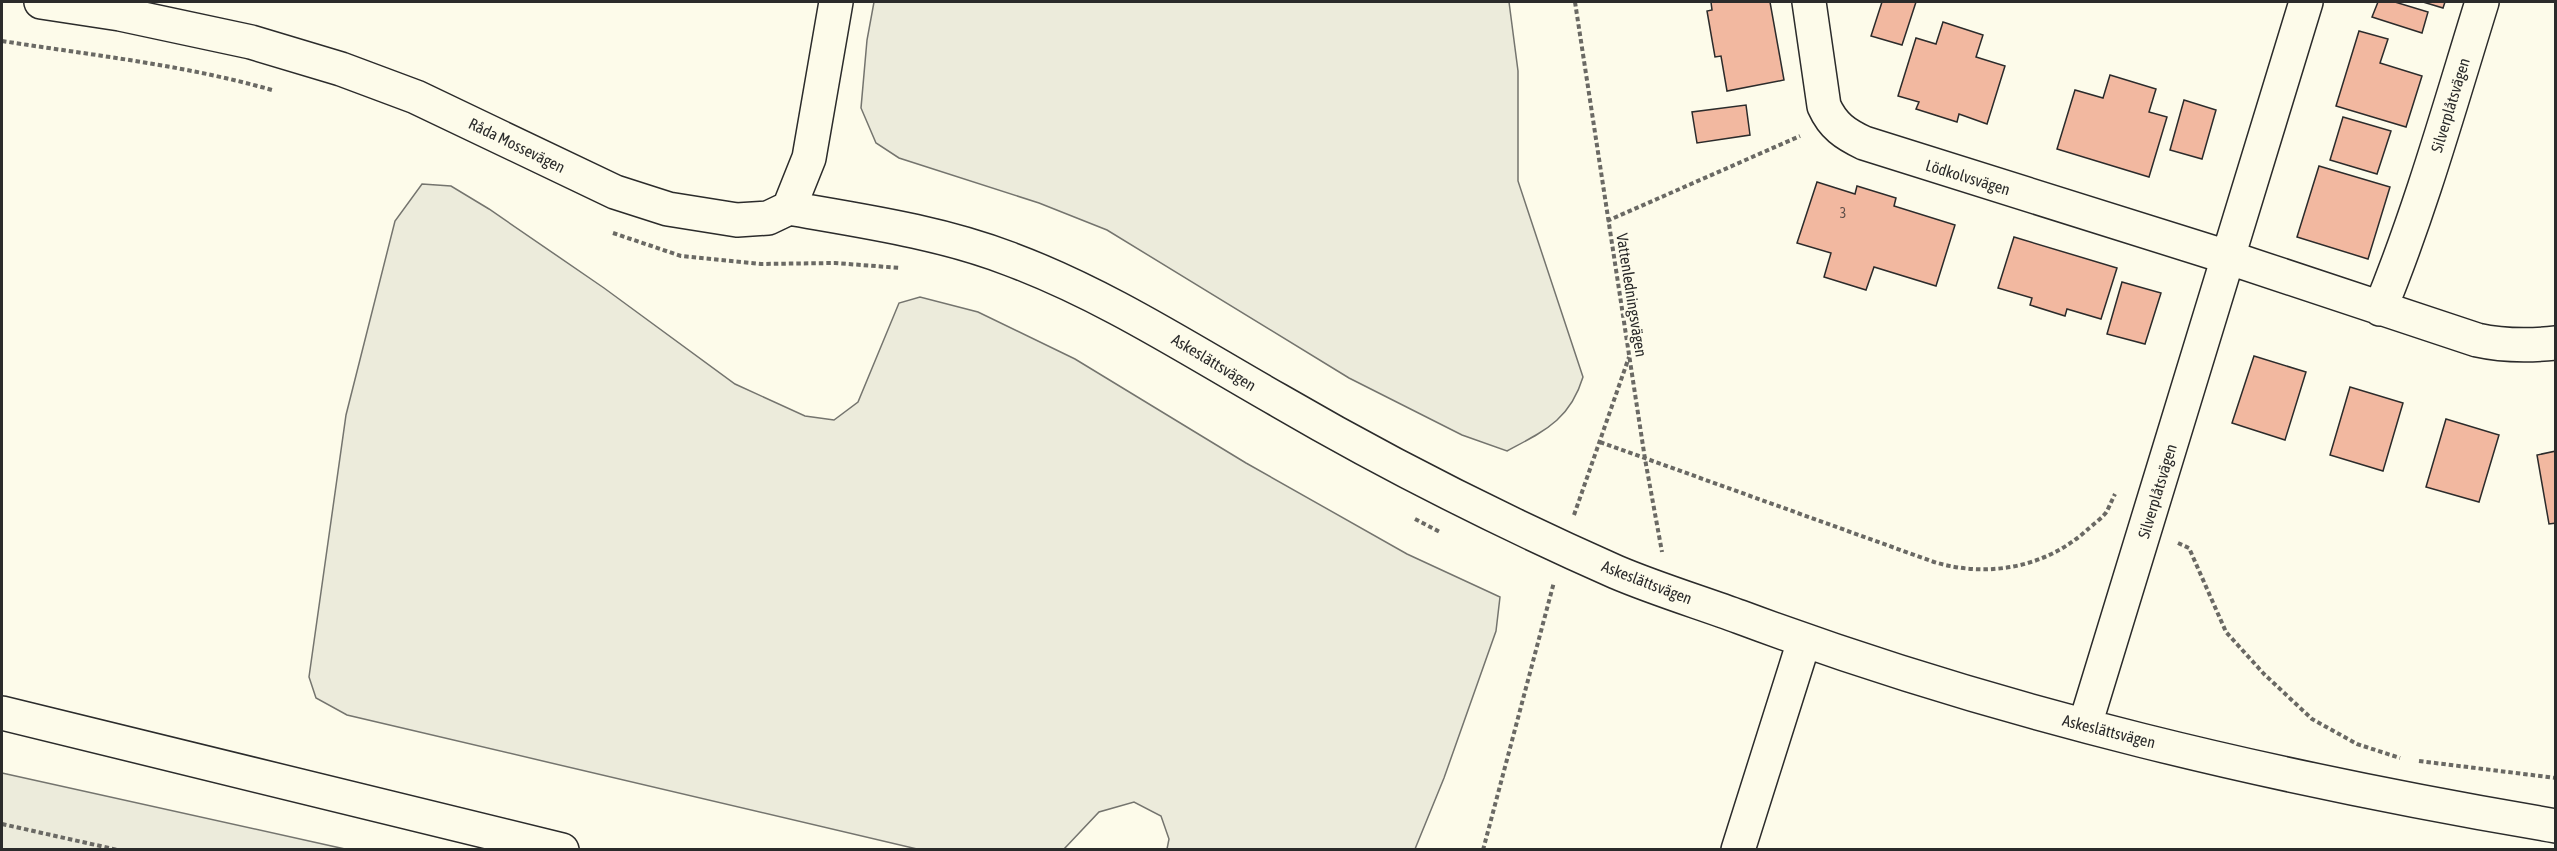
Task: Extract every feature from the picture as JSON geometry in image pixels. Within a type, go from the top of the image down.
[{"type":"street","name":"Råda Mossevägen","points":[[40,2],[120,14],[251,42],[341,69],[416,97],[615,192],[668,209],[737,220],[768,218],[789,208]]},
{"type":"street","points":[[789,208],[809,158],[836,2]]},
{"type":"street","points":[[1809,2],[1824,106],[1831,122]]},
{"type":"street","name":"Silverplåtsvägen","points":[[2085,724],[2306,2]]},
{"type":"street","name":"Silverplåtsvägen","points":[[2380,309],[2396,269],[2435,152],[2482,2]]},
{"type":"street","name":"Lödkolvsvägen","points":[[1831,122],[1854,139],[1899,156],[2227,257]]},
{"type":"street","name":"Askeslättsvägen","points":[[789,208],[945,240],[1006,257],[1078,287],[1159,329],[1280,402],[1383,457],[1563,547],[1620,574],[1804,641],[1990,701],[2235,762],[2556,826]]},
{"type":"street","points":[[2227,257],[2380,309],[2498,345],[2556,343]]},
{"type":"street","points":[[1738,849],[1804,641]]},
{"type":"street","points":[[2,713],[562,849]]},
{"type":"path","name":"Vattenledningsvägen","points":[[1575,2],[1645,459],[1670,591]]},
{"type":"path","points":[[2,41],[119,59],[249,83],[284,93]]},
{"type":"path","points":[[1607,222],[1831,122]]},
{"type":"path","points":[[611,232],[681,256],[760,264],[835,263],[904,268]]},
{"type":"path","points":[[1483,849],[1563,547],[1630,357]]},
{"type":"path","points":[[1600,442],[1934,562],[1969,570],[2004,569],[2037,560],[2079,537],[2107,511],[2117,491]]},
{"type":"path","points":[[2107,511],[2122,521],[2146,528],[2189,548],[2226,632],[2264,674],[2312,719],[2357,744],[2406,759]]},
{"type":"path","points":[[1406,514],[1447,536]]},
{"type":"path","points":[[1543,580],[1554,585]]},
{"type":"path","points":[[2418,761],[2556,778]]},
{"type":"path","points":[[2,824],[118,849]]},
{"type":"shaded area","points":[[874,2],[1509,2],[1518,71],[1518,181],[1583,377],[1578,392],[1571,404],[1554,423],[1507,451],[1462,435],[1349,378],[1107,230],[1039,203],[899,158],[876,143],[861,108],[867,40]]},
{"type":"shaded area","points":[[422,184],[451,186],[489,209],[604,288],[735,384],[805,416],[834,420],[858,402],[899,303],[920,297],[978,312],[1075,359],[1246,463],[1407,554],[1500,597],[1496,631],[1444,778],[1415,849],[1167,849],[1169,839],[1161,816],[1134,802],[1099,812],[1064,849],[917,849],[347,715],[316,698],[309,677],[346,415],[395,221]]},
{"type":"shaded area","points":[[2,773],[345,849],[2,849]]},
{"type":"building","points":[[1711,2],[1770,2],[1784,80],[1727,91],[1721,56],[1715,57],[1707,11],[1712,10]]},
{"type":"building","points":[[1882,2],[1916,2],[1902,45],[1871,36]]},
{"type":"building","points":[[2378,2],[2395,2],[2428,12],[2422,33],[2372,17]]},
{"type":"building","points":[[2423,2],[2445,2],[2443,8]]},
{"type":"building","points":[[1943,22],[1983,35],[1976,57],[2005,66],[1987,124],[1959,114],[1957,122],[1916,109],[1919,102],[1898,96],[1916,38],[1936,44]]},
{"type":"building","points":[[2359,31],[2388,39],[2380,63],[2422,76],[2406,127],[2336,106]]},
{"type":"building","points":[[2110,75],[2156,89],[2149,112],[2167,117],[2149,177],[2057,149],[2075,90],[2103,98]]},
{"type":"building","points":[[2184,100],[2216,110],[2202,159],[2170,150]]},
{"type":"building","points":[[1746,105],[1750,135],[1697,143],[1692,112]]},
{"type":"building","points":[[2343,117],[2391,131],[2377,174],[2330,160]]},
{"type":"building","points":[[2319,166],[2390,187],[2368,259],[2297,237]]},
{"type":"building","points":[[1817,182],[1855,194],[1857,186],[1896,198],[1894,206],[1955,225],[1936,286],[1874,267],[1866,290],[1824,277],[1831,253],[1797,243]]},
{"type":"building","points":[[2014,237],[2117,268],[2101,319],[2067,309],[2065,316],[2030,305],[2032,298],[1998,288]]},
{"type":"building","points":[[2122,282],[2161,293],[2145,344],[2107,334]]},
{"type":"building","points":[[2254,356],[2306,372],[2285,440],[2232,423]]},
{"type":"building","points":[[2350,387],[2403,403],[2383,471],[2330,455]]},
{"type":"building","points":[[2446,419],[2499,435],[2479,502],[2426,487]]},
{"type":"building","points":[[2556,451],[2556,523],[2549,524],[2537,455]]}]
